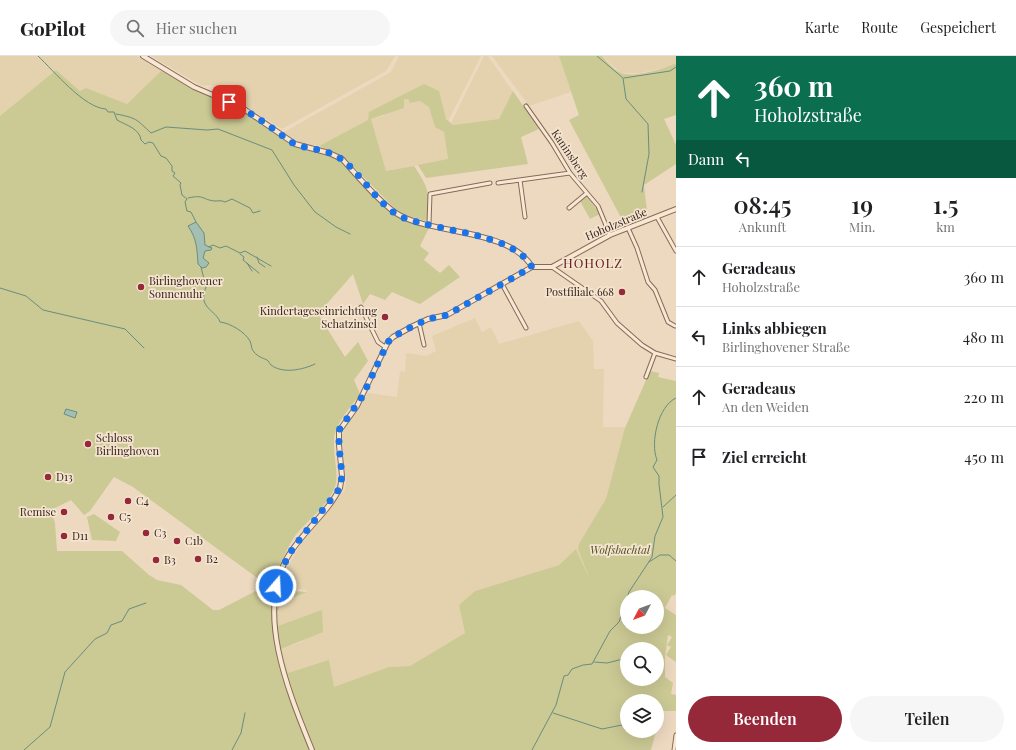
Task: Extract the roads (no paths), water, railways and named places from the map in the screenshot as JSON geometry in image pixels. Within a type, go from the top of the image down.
[{"type":"street","points":[[142,56],[194,87],[241,107],[295,144],[336,155],[342,159],[395,213],[403,217],[428,224],[496,241],[509,247],[529,261],[532,267]]},
{"type":"street","name":"Kaninsberg","points":[[526,106],[552,143],[570,173],[598,206],[610,235]]},
{"type":"street","points":[[498,183],[570,173]]},
{"type":"street","points":[[520,180],[525,217]]},
{"type":"street","points":[[428,224],[430,194],[490,183]]},
{"type":"street","points":[[569,208],[587,193]]},
{"type":"street","name":"Hoholzstraße","points":[[312,750],[287,682],[278,644],[273,621],[275,589],[282,568],[293,548],[340,488],[342,476],[338,433],[341,426],[362,397],[385,347],[393,337],[419,323],[447,315],[532,267],[552,267],[610,235],[676,209]]},
{"type":"street","points":[[657,217],[676,251]]},
{"type":"street","points":[[628,228],[637,248],[648,282],[655,290],[668,322],[676,326]]},
{"type":"street","points":[[552,267],[601,301],[628,334],[655,352],[676,359]]},
{"type":"street","points":[[502,284],[526,328]]},
{"type":"street","points":[[362,307],[378,342],[385,347]]},
{"type":"street","points":[[419,323],[424,345]]},
{"type":"street","points":[[646,377],[655,352]]},
{"type":"street","points":[[674,750],[676,735]]},
{"type":"waterway","points":[[38,56],[79,96],[97,107],[106,109],[108,112],[114,112],[117,120],[135,130],[145,144],[149,142],[153,143],[161,156],[166,158],[172,166],[172,171],[175,173],[173,176],[181,183],[182,195],[187,199],[185,202],[187,211],[191,212],[196,222]]},
{"type":"waterway","points":[[597,56],[623,78],[626,99],[648,124],[649,154],[642,192]]},
{"type":"waterway","points":[[624,78],[670,71],[676,67]]},
{"type":"waterway","points":[[116,114],[136,120],[151,133],[166,127],[207,130],[218,129],[272,150],[294,185],[315,212],[336,227],[350,234]]},
{"type":"waterway","points":[[188,198],[201,197],[225,202],[232,199],[250,208],[253,213],[260,211]]},
{"type":"waterway","points":[[209,247],[213,245],[220,248],[226,246],[240,253],[245,251],[271,266]]},
{"type":"waterway","points":[[240,254],[244,257],[243,260],[259,273]]},
{"type":"waterway","points":[[257,257],[259,263],[265,267]]},
{"type":"waterway","points":[[247,263],[252,271]]},
{"type":"waterway","points":[[201,267],[204,279],[202,283],[206,287],[204,294],[205,304],[220,322],[233,326],[245,334],[250,341],[253,351],[257,355],[268,360],[271,365],[276,368],[287,370],[304,368],[315,364]]},
{"type":"waterway","points":[[0,288],[26,296],[43,310],[125,329],[144,348]]},
{"type":"waterway","points":[[532,750],[556,705],[564,676],[568,675],[572,669],[583,665],[592,664],[610,631],[619,622],[629,592],[652,557],[655,536],[663,517],[659,476],[653,467],[657,460],[654,444],[655,435],[664,409],[676,398]]},
{"type":"waterway","points":[[663,507],[676,495]]},
{"type":"waterway","points":[[649,562],[660,555],[669,555],[676,561]]},
{"type":"waterway","points":[[24,750],[50,727],[65,672],[95,639],[107,633],[111,625],[122,621],[129,609],[146,603]]},
{"type":"waterway","points":[[594,662],[607,663],[620,660]]},
{"type":"waterway","points":[[232,750],[241,733],[245,713]]},
{"type":"waterway","points":[[553,713],[602,729],[620,725]]},
{"type":"place","name":"Birlinghovener Sonnenuhr","points":[[141,287]]},
{"type":"place","name":"Postfiliale 668","points":[[622,292]]},
{"type":"place","name":"Kindertageseinrichtung Schatzinsel","points":[[385,317]]},
{"type":"place","name":"Schloss Birlinghoven","points":[[88,444]]},
{"type":"place","name":"D13","points":[[48,477]]},
{"type":"place","name":"C4","points":[[128,501]]},
{"type":"place","name":"Remise","points":[[64,512]]},
{"type":"place","name":"C5","points":[[111,517]]},
{"type":"place","name":"C3","points":[[146,533]]},
{"type":"place","name":"D11","points":[[64,536]]},
{"type":"place","name":"C1b","points":[[177,541]]},
{"type":"place","name":"B2","points":[[198,559]]},
{"type":"place","name":"B3","points":[[156,560]]},
{"type":"district","name":"HOHOLZ","points":[[593,263]]},
{"type":"park label","name":"Wolfsbachtal","points":[[620,550]]}]
